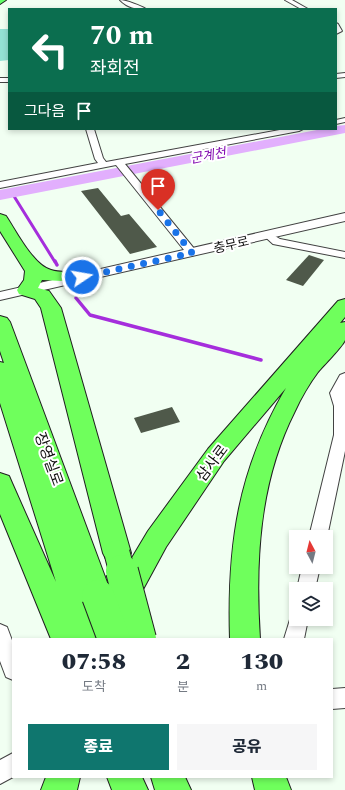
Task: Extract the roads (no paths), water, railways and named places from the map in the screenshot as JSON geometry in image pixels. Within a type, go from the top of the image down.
[{"type":"highway","points":[[0,219],[33,268],[35,276],[34,282],[26,290],[42,295],[51,308],[140,638]]},
{"type":"highway","points":[[33,268],[48,276],[82,277]]},
{"type":"highway","points":[[51,308],[53,298],[59,291],[82,277]]},
{"type":"highway","name":"삼사로","points":[[107,638],[119,606],[157,539],[216,455],[345,305]]},
{"type":"highway","name":"장영실로","points":[[0,322],[75,615]]},
{"type":"highway","points":[[245,638],[242,608],[247,524],[255,487],[266,449],[277,423],[300,381],[345,328]]},
{"type":"highway","name":"장영실로","points":[[0,370],[75,615]]},
{"type":"highway","points":[[0,483],[88,638]]},
{"type":"highway","points":[[75,615],[112,638]]},
{"type":"highway","points":[[59,790],[63,778]]},
{"type":"highway","points":[[124,778],[130,790]]},
{"type":"highway","points":[[135,778],[139,790]]},
{"type":"highway","points":[[168,778],[173,790]]},
{"type":"highway","points":[[177,778],[181,790]]},
{"type":"highway","points":[[269,778],[273,790]]},
{"type":"street","points":[[123,0],[129,5],[140,8]]},
{"type":"street","points":[[288,0],[303,8]]},
{"type":"street","points":[[90,130],[99,159],[104,165]]},
{"type":"street","points":[[0,185],[104,165],[121,164],[294,130]]},
{"type":"street","points":[[121,164],[192,253]]},
{"type":"street","name":"충무로","points":[[0,296],[345,217]]},
{"type":"street","points":[[268,235],[277,242],[345,255]]},
{"type":"street","points":[[320,530],[341,435],[341,406],[336,393],[345,378]]},
{"type":"street","points":[[294,638],[297,626]]},
{"type":"street","points":[[0,633],[12,667]]},
{"type":"street","points":[[333,699],[345,698]]},
{"type":"street","points":[[0,773],[12,765]]},
{"type":"waterway","name":"군계천","points":[[0,195],[345,129]]},
{"type":"waterway","points":[[12,193],[55,262]]},
{"type":"waterway","points":[[55,261],[57,265]]},
{"type":"waterway","points":[[76,298],[90,315],[261,360]]}]
